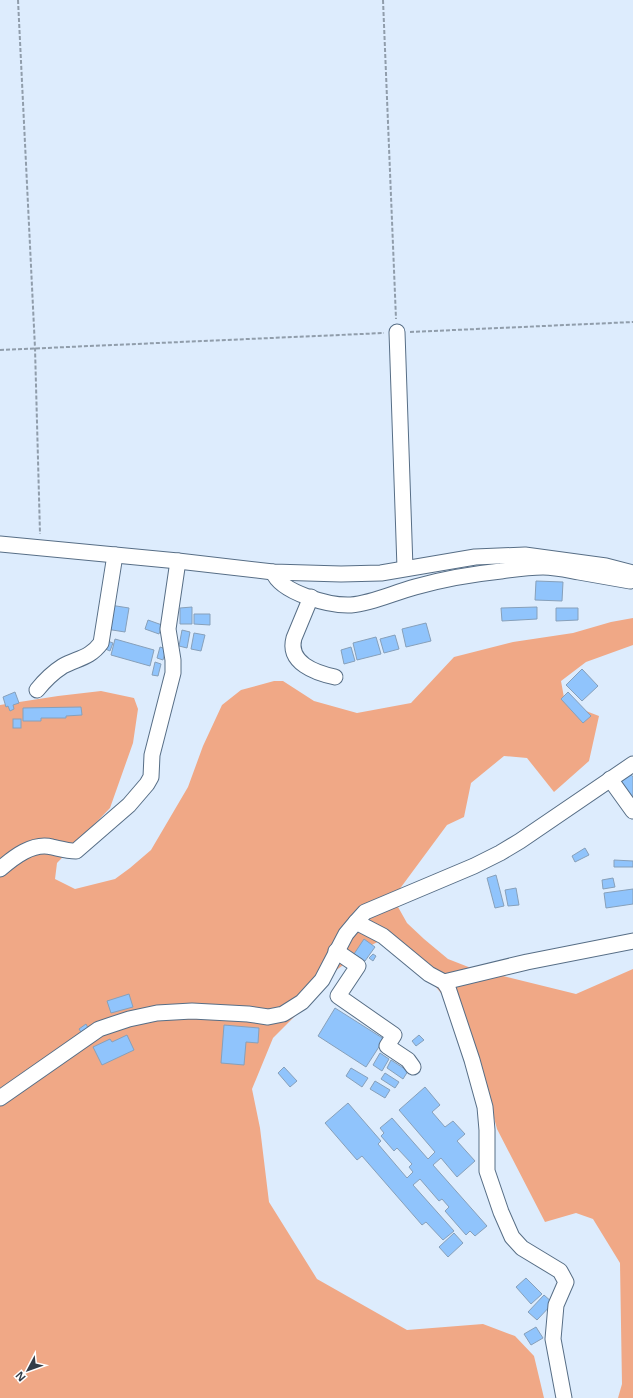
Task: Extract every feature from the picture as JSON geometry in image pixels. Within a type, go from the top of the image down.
[{"type":"street","points":[[397,332],[406,568]]},
{"type":"street","points":[[0,544],[178,561],[273,572],[342,574],[381,573],[475,557],[525,555],[606,566],[633,573]]},
{"type":"street","points":[[37,690],[48,676],[65,665],[78,661],[90,654],[101,642],[115,555]]},
{"type":"street","points":[[0,869],[36,846],[42,845],[67,851],[76,851],[129,805],[147,784],[151,777],[152,755],[172,673],[173,660],[168,629],[178,561]]},
{"type":"street","points":[[273,572],[278,580],[286,587],[324,601],[350,605],[376,600],[437,581],[485,573],[545,567],[633,582]]},
{"type":"street","points":[[311,597],[294,638],[293,649],[299,660],[307,667],[318,673],[335,677]]},
{"type":"street","points":[[0,1098],[99,1029],[129,1019],[157,1013],[192,1011],[248,1014],[268,1017],[283,1014],[302,1002],[322,980],[346,934],[365,912],[474,866],[500,853],[633,764]]},
{"type":"street","points":[[610,779],[633,811]]},
{"type":"street","points":[[356,922],[383,936],[429,974],[444,982],[448,988],[472,1060],[485,1107],[487,1130],[487,1171],[501,1212],[512,1237],[522,1248],[560,1271],[566,1282],[556,1306],[553,1339],[564,1398]]},
{"type":"street","points":[[444,982],[527,962],[633,941]]},
{"type":"street","points":[[336,951],[358,966],[338,996],[394,1035],[387,1046],[408,1060],[413,1067]]},
{"type":"path","points":[[18,0],[35,348],[41,548]]},
{"type":"path","points":[[383,0],[397,332]]},
{"type":"path","points":[[0,350],[633,322]]},
{"type":"shaded area","points":[[633,618],[633,645],[586,662],[561,681],[565,703],[599,716],[589,761],[554,792],[527,758],[504,756],[471,783],[464,817],[447,825],[393,898],[407,923],[424,939],[448,959],[471,968],[576,994],[633,969],[633,1398],[618,1398],[622,1384],[620,1263],[593,1219],[576,1213],[545,1222],[497,1129],[469,1027],[416,963],[385,938],[368,947],[335,971],[295,1016],[273,1038],[252,1089],[260,1128],[269,1202],[317,1279],[407,1330],[483,1324],[515,1336],[534,1356],[544,1398],[0,1398],[0,705],[101,691],[134,698],[138,709],[133,743],[110,808],[57,863],[55,879],[75,889],[115,879],[151,850],[188,787],[203,746],[222,705],[241,690],[274,681],[283,681],[314,701],[357,713],[411,703],[454,657],[513,642],[573,633],[611,622]]},
{"type":"building","points":[[536,581],[563,582],[562,601],[535,600]]},
{"type":"building","points":[[110,605],[129,608],[125,632],[106,629]]},
{"type":"building","points":[[192,607],[192,624],[180,624],[180,608]]},
{"type":"building","points":[[537,607],[537,619],[502,621],[501,608]]},
{"type":"building","points":[[556,608],[578,608],[578,620],[556,621]]},
{"type":"building","points":[[194,614],[210,614],[210,625],[194,624]]},
{"type":"building","points":[[148,620],[162,625],[159,634],[145,629]]},
{"type":"building","points":[[426,623],[431,641],[406,647],[402,629]]},
{"type":"building","points":[[182,630],[190,632],[187,648],[179,646]]},
{"type":"building","points":[[194,633],[205,635],[201,651],[191,649]]},
{"type":"building","points":[[395,635],[399,649],[384,653],[380,639]]},
{"type":"building","points":[[376,637],[381,654],[357,660],[353,643]]},
{"type":"building","points":[[115,639],[154,650],[150,666],[111,655]]},
{"type":"building","points":[[105,640],[113,643],[110,651],[103,648]]},
{"type":"building","points":[[160,647],[166,649],[163,660],[157,658]]},
{"type":"building","points":[[351,647],[355,661],[344,664],[341,650]]},
{"type":"building","points":[[155,662],[161,664],[158,676],[152,675]]},
{"type":"building","points":[[582,669],[598,686],[582,701],[566,685]]},
{"type":"building","points":[[15,692],[19,703],[13,705],[14,709],[10,711],[8,706],[6,707],[3,697]]},
{"type":"building","points":[[568,692],[591,716],[583,723],[561,699]]},
{"type":"building","points":[[81,707],[82,715],[66,716],[66,718],[41,718],[41,721],[23,721],[23,708]]},
{"type":"building","points":[[13,719],[21,719],[21,728],[13,728]]},
{"type":"building","points":[[630,773],[633,777],[633,801],[618,782]]},
{"type":"building","points":[[585,848],[589,855],[575,862],[572,856]]},
{"type":"building","points":[[614,860],[633,861],[633,867],[614,867]]},
{"type":"building","points":[[496,875],[504,906],[495,908],[487,878]]},
{"type":"building","points":[[613,878],[615,887],[603,889],[602,880]]},
{"type":"building","points":[[516,888],[519,905],[508,906],[505,890]]},
{"type":"building","points":[[633,889],[633,904],[606,908],[604,893]]},
{"type":"building","points":[[364,939],[375,947],[365,961],[354,954]]},
{"type":"building","points":[[373,954],[376,956],[373,961],[369,958]]},
{"type":"building","points":[[129,994],[133,1007],[111,1013],[107,1001]]},
{"type":"building","points":[[335,1008],[384,1039],[366,1067],[318,1036]]},
{"type":"building","points":[[86,1024],[88,1028],[81,1032],[79,1029]]},
{"type":"building","points":[[224,1025],[259,1028],[258,1043],[246,1042],[244,1065],[221,1063]]},
{"type":"building","points":[[127,1035],[134,1050],[102,1065],[93,1047],[110,1039],[112,1042]]},
{"type":"building","points":[[419,1035],[424,1040],[416,1046],[412,1041]]},
{"type":"building","points":[[380,1053],[389,1059],[382,1071],[373,1065]]},
{"type":"building","points":[[391,1060],[408,1071],[403,1079],[387,1068]]},
{"type":"building","points":[[284,1067],[297,1081],[290,1087],[278,1073]]},
{"type":"building","points":[[351,1068],[368,1078],[362,1087],[346,1076]]},
{"type":"building","points":[[385,1073],[399,1082],[395,1088],[381,1079]]},
{"type":"building","points":[[375,1081],[390,1090],[385,1098],[370,1089]]},
{"type":"building","points":[[425,1087],[440,1105],[432,1112],[445,1127],[453,1121],[465,1134],[457,1141],[475,1161],[457,1177],[441,1158],[433,1165],[487,1226],[475,1236],[470,1231],[466,1235],[445,1211],[449,1207],[442,1199],[439,1201],[420,1179],[413,1185],[454,1231],[443,1240],[426,1222],[422,1225],[362,1156],[357,1160],[325,1123],[348,1103],[381,1141],[378,1144],[407,1178],[413,1172],[409,1167],[412,1164],[397,1148],[394,1151],[381,1136],[384,1133],[380,1128],[392,1118],[428,1159],[435,1152],[399,1110]]},
{"type":"building","points":[[454,1233],[463,1243],[448,1257],[439,1247]]},
{"type":"building","points":[[526,1278],[542,1294],[531,1304],[516,1287]]},
{"type":"building","points":[[544,1295],[553,1303],[537,1320],[528,1312]]},
{"type":"building","points":[[536,1327],[543,1338],[531,1345],[524,1334]]}]
